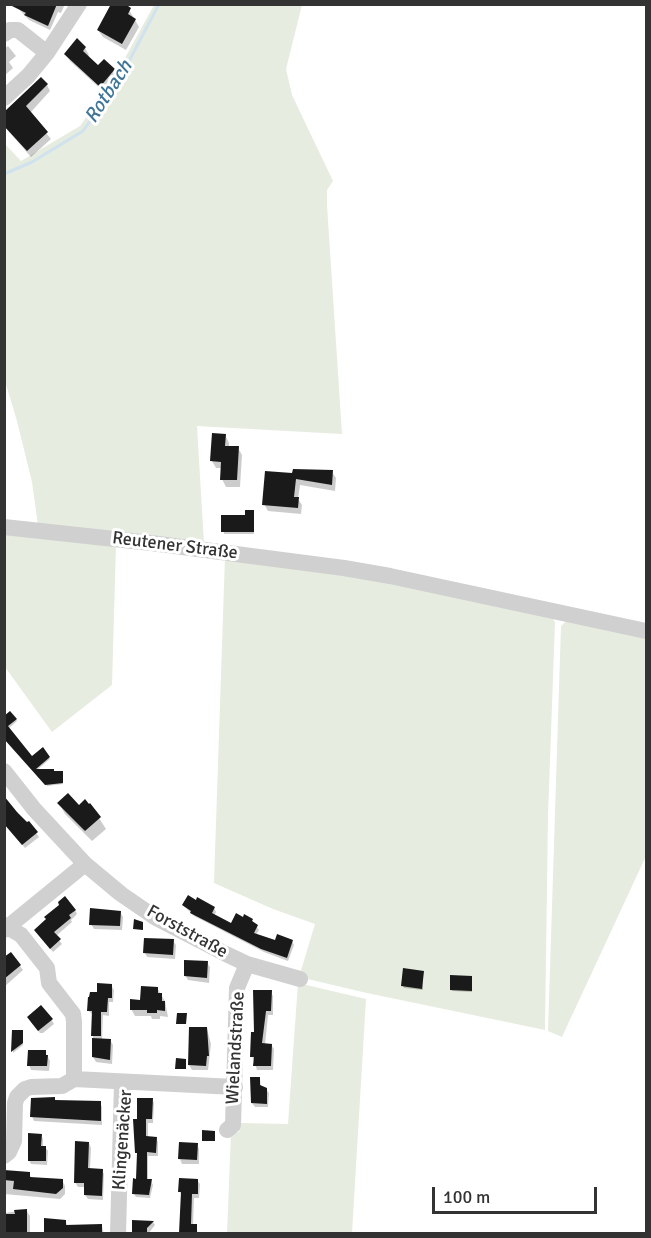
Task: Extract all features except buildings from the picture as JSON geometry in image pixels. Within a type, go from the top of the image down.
[{"type":"street","points":[[4,98],[28,76],[47,53],[79,4]]},
{"type":"street","points":[[4,34],[10,30],[18,30],[47,53]]},
{"type":"street","name":"Reutener Straße","points":[[4,527],[344,568],[646,631]]},
{"type":"street","name":"Forststraße","points":[[4,771],[34,809],[85,864],[121,894],[156,918],[247,964],[300,979]]},
{"type":"street","points":[[74,1079],[74,1017],[49,983],[46,968],[21,936],[6,927],[85,864]]},
{"type":"street","name":"Wielandstraße","points":[[227,1130],[233,1125],[237,988],[247,964]]},
{"type":"street","points":[[4,1156],[12,1147],[15,1103],[21,1092],[32,1086],[62,1086],[74,1079],[122,1082]]},
{"type":"street","name":"Klingenäcker","points":[[118,1233],[122,1082],[235,1087]]},
{"type":"shaded area","points":[[154,5],[302,5],[286,69],[292,95],[333,181],[327,190],[327,205],[342,434],[197,426],[204,544],[38,525],[32,482],[5,381],[4,143],[21,161],[80,126],[114,78]]},
{"type":"shaded area","points":[[4,531],[116,544],[112,685],[52,732],[5,667]]},
{"type":"shaded area","points":[[225,556],[344,573],[551,616],[555,622],[548,815],[545,1030],[299,977],[315,924],[273,909],[214,883]]},
{"type":"shaded area","points":[[568,619],[646,635],[646,856],[562,1037],[548,1031],[561,626]]},
{"type":"shaded area","points":[[298,983],[366,999],[352,1233],[227,1234],[231,1133],[239,1132],[240,1123],[288,1124]]},
{"type":"waterway","name":"Rotbach","points":[[4,174],[32,162],[83,131],[118,82],[159,4]]}]
